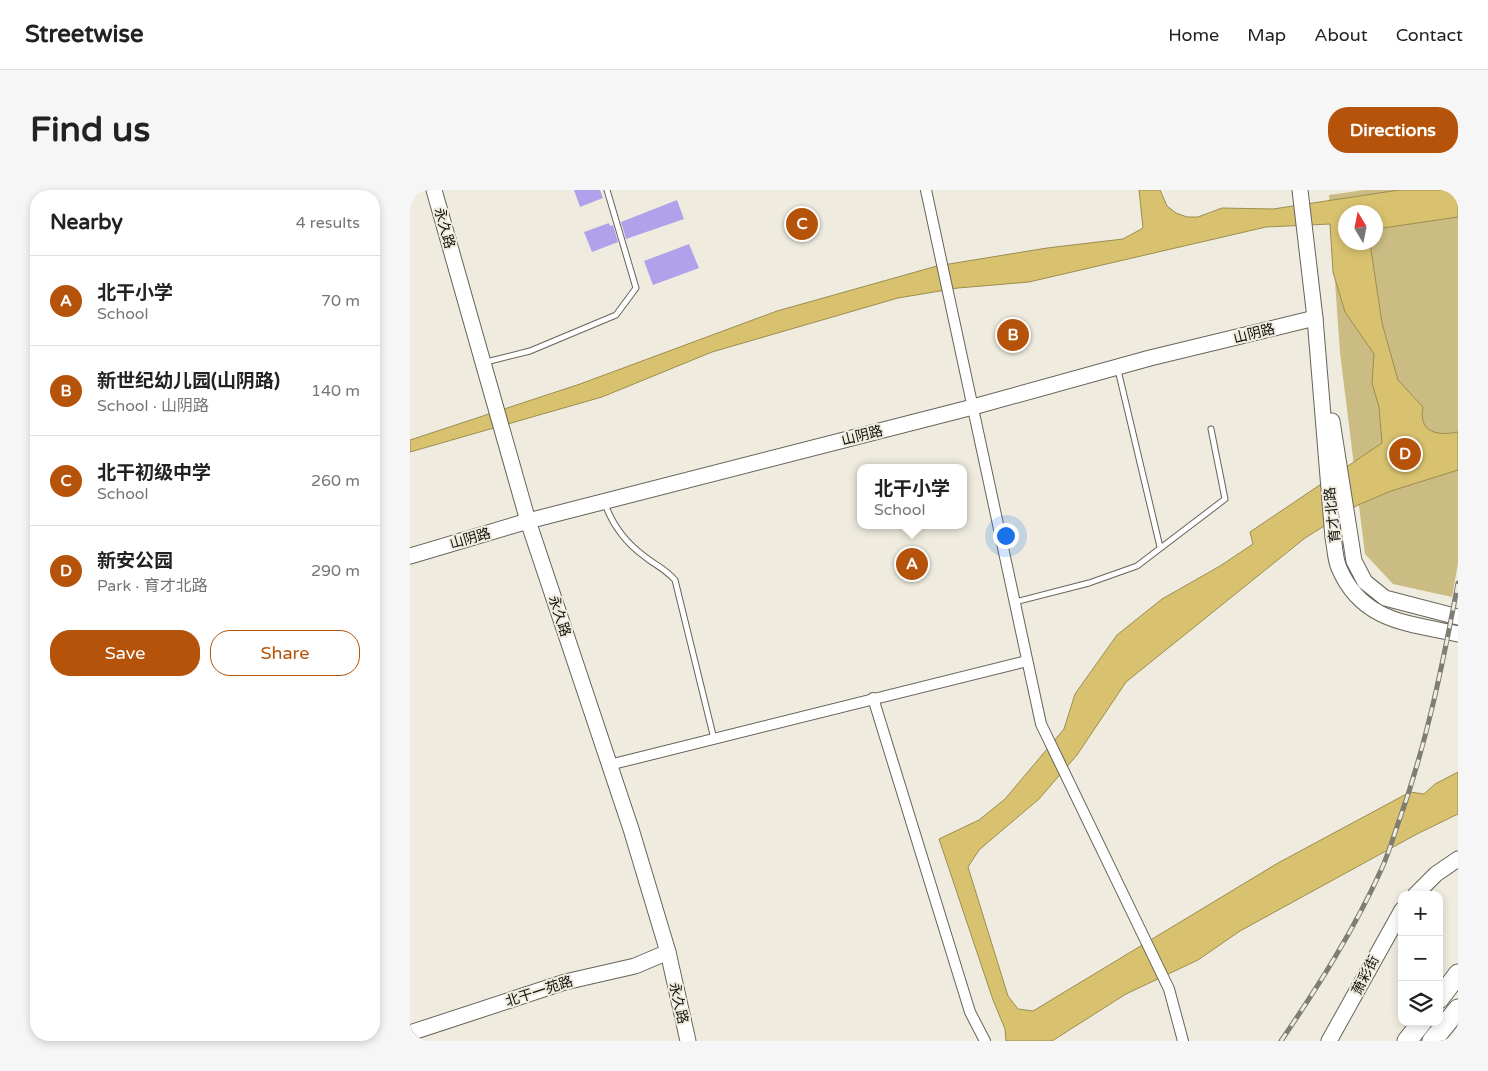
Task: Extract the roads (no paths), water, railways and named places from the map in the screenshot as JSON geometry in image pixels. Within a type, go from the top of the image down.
[{"type":"highway","points":[[1443,994],[1458,974]]},
{"type":"highway","points":[[1432,1041],[1458,1008]]},
{"type":"highway","points":[[1407,1041],[1419,1026]]},
{"type":"main road","name":"永久路","points":[[434,190],[528,521],[609,765],[668,952],[688,1041]]},
{"type":"main road","name":"育才北路","points":[[1301,191],[1332,465],[1333,538],[1338,567],[1352,592],[1376,613],[1407,623],[1458,634]]},
{"type":"main road","name":"山阴路","points":[[410,556],[604,501],[973,407],[1117,367],[1315,318]]},
{"type":"main road","name":"育才北路","points":[[1332,465],[1350,535],[1354,561],[1365,582],[1385,598],[1458,617]]},
{"type":"main road","points":[[1419,891],[1436,874],[1458,859]]},
{"type":"main road","name":"萧彩街","points":[[1329,1041],[1398,917]]},
{"type":"main road","name":"北干一苑路","points":[[410,1033],[565,982],[635,966],[668,952]]},
{"type":"street","points":[[926,190],[1041,724],[1169,989],[1183,1041]]},
{"type":"street","points":[[609,765],[1027,661]]},
{"type":"street","points":[[873,698],[970,1012],[985,1041]]},
{"type":"lane","points":[[483,362],[530,351],[616,315],[636,288],[607,190]]},
{"type":"lane","points":[[1117,367],[1160,547]]},
{"type":"lane","points":[[1015,602],[1089,583],[1137,566],[1225,499],[1211,429]]},
{"type":"lane","points":[[604,501],[611,522],[622,536],[645,557],[664,568],[674,580],[714,738]]},
{"type":"railway","points":[[1281,1041],[1348,935],[1387,856],[1410,789],[1426,731],[1458,583]]},
{"type":"place","name":"北干初级中学","points":[[802,224]]},
{"type":"place","name":"新世纪幼儿园(山阴路)","points":[[1013,335]]},
{"type":"place","name":"新安公园","points":[[1405,454]]},
{"type":"place","name":"北干小学","points":[[912,564]]}]
